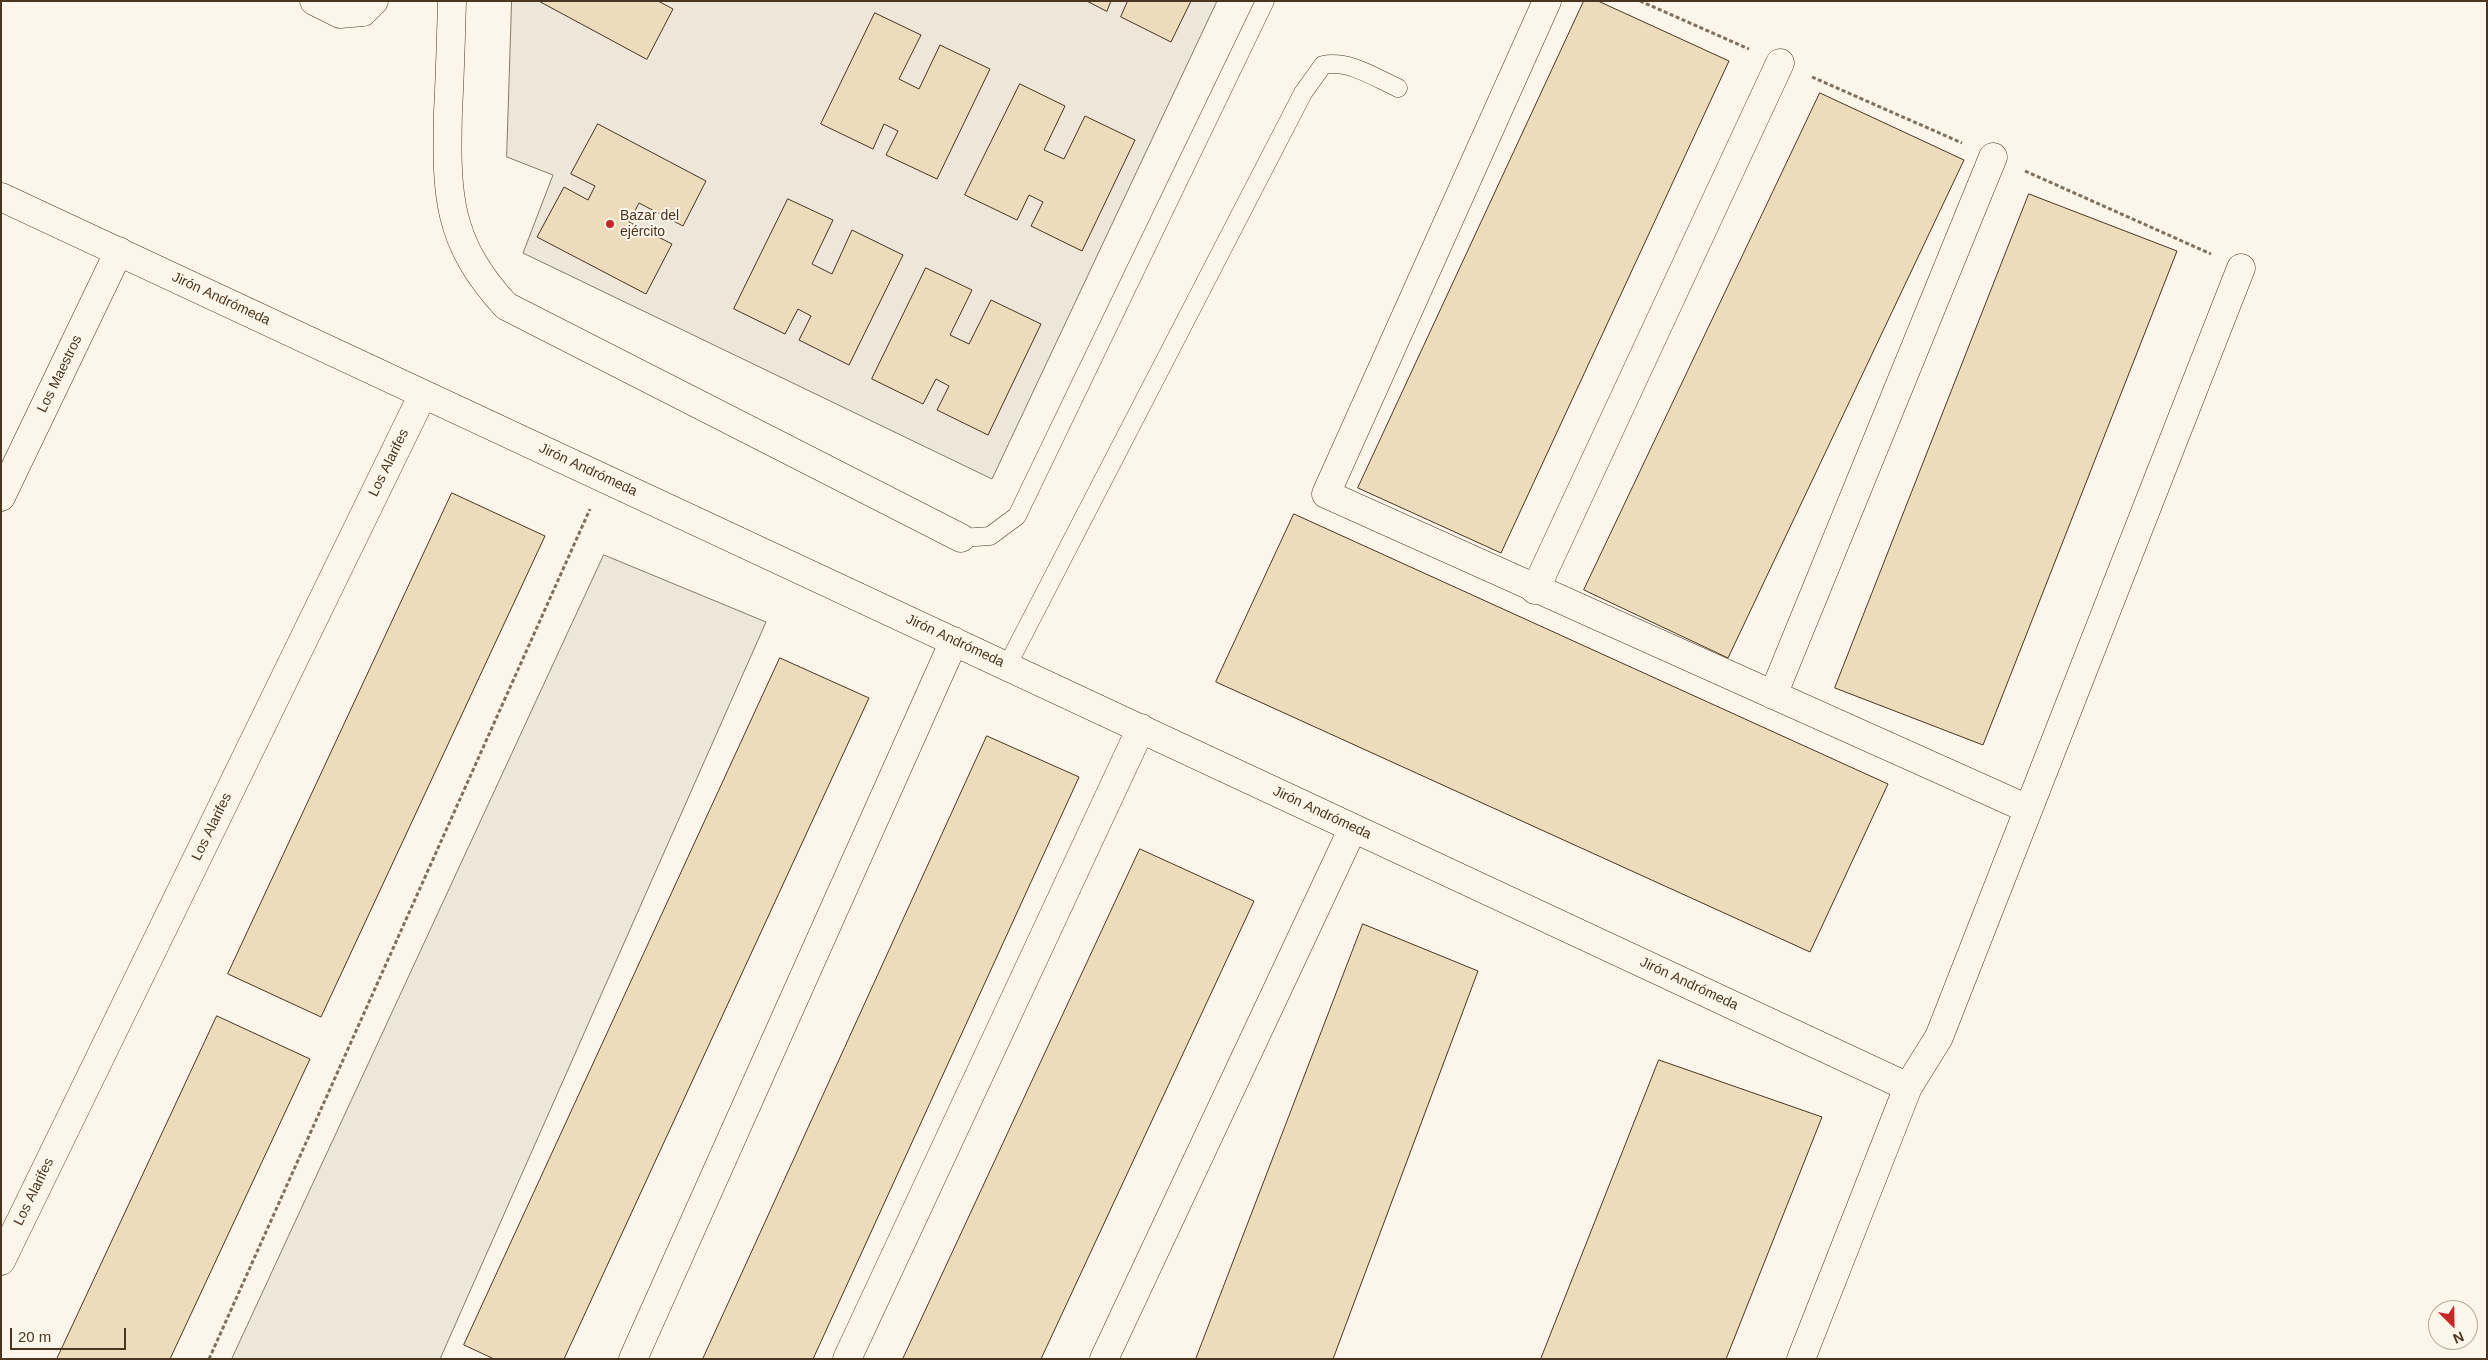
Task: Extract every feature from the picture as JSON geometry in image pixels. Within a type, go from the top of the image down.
[{"type":"street","points":[[314,1],[340,14],[363,12],[374,1]]},
{"type":"street","points":[[452,1],[447,170],[449,200],[457,230],[469,258],[485,284],[506,306],[961,538]]},
{"type":"street","points":[[1547,1],[1326,494],[1535,590],[2028,809]]},
{"type":"street","points":[[1535,590],[1780,63]]},
{"type":"street","points":[[1774,695],[1993,157]]},
{"type":"street","name":"Jirón Andrómeda","points":[[1,197],[1908,1087]]},
{"type":"street","name":"Los Maestros","points":[[1,497],[119,251]]},
{"type":"street","points":[[1801,1359],[1908,1087],[1939,1036],[2241,268]]},
{"type":"street","name":"Los Alarifes","points":[[1,1261],[8,1231],[423,394]]},
{"type":"street","points":[[633,1359],[954,641]]},
{"type":"street","points":[[847,1359],[1141,728]]},
{"type":"street","points":[[1104,1359],[1353,828]]},
{"type":"lane","points":[[961,538],[990,536],[1017,516],[1265,1]]},
{"type":"lane","points":[[1007,666],[1303,93],[1323,65],[1337,62],[1398,88]]},
{"type":"path","points":[[1640,1],[2241,268]]},
{"type":"path","points":[[209,1359],[604,478]]},
{"type":"shaded area","points":[[512,1],[1217,1],[992,479],[523,253],[553,175],[507,157]]},
{"type":"shaded area","points":[[604,555],[766,622],[440,1359],[232,1359]]},
{"type":"building","points":[[539,1],[658,1],[673,9],[647,59]]},
{"type":"building","points":[[1087,1],[1111,1],[1107,11]]},
{"type":"building","points":[[1128,1],[1191,1],[1171,42],[1121,17]]},
{"type":"building","points":[[1584,1],[1598,1],[1729,61],[1501,553],[1358,488]]},
{"type":"building","points":[[875,13],[921,35],[899,79],[919,89],[940,45],[990,69],[937,179],[886,155],[898,131],[884,124],[873,149],[821,124]]},
{"type":"building","points":[[1020,84],[1065,106],[1044,150],[1064,159],[1085,116],[1135,140],[1082,251],[1031,226],[1043,202],[1029,195],[1017,220],[965,195]]},
{"type":"building","points":[[1820,93],[1964,160],[1728,658],[1584,590]]},
{"type":"building","points":[[598,124],[706,181],[683,226],[639,203],[629,222],[672,244],[646,294],[537,237],[564,187],[588,200],[595,186],[571,174]]},
{"type":"building","points":[[2029,194],[2177,251],[1983,745],[1835,688]]},
{"type":"building","points":[[788,199],[833,220],[812,264],[832,274],[852,230],[903,255],[849,365],[799,340],[811,316],[798,309],[785,334],[734,309]]},
{"type":"building","points":[[926,268],[972,290],[950,335],[969,344],[991,300],[1041,324],[988,435],[937,410],[949,386],[936,379],[923,404],[872,379]]},
{"type":"building","points":[[452,493],[545,536],[321,1017],[228,974]]},
{"type":"building","points":[[1294,514],[1888,784],[1810,952],[1216,682]]},
{"type":"building","points":[[780,658],[869,698],[564,1359],[494,1359],[464,1345]]},
{"type":"building","points":[[987,736],[1079,777],[813,1359],[703,1359]]},
{"type":"building","points":[[1140,849],[1254,901],[1041,1359],[903,1359]]},
{"type":"building","points":[[1363,924],[1478,971],[1333,1359],[1196,1359]]},
{"type":"building","points":[[217,1016],[310,1059],[170,1359],[57,1359]]},
{"type":"building","points":[[1659,1060],[1822,1117],[1726,1359],[1541,1359]]},
{"type":"place","name":"Bazar del ejército","points":[[610,224]]}]
